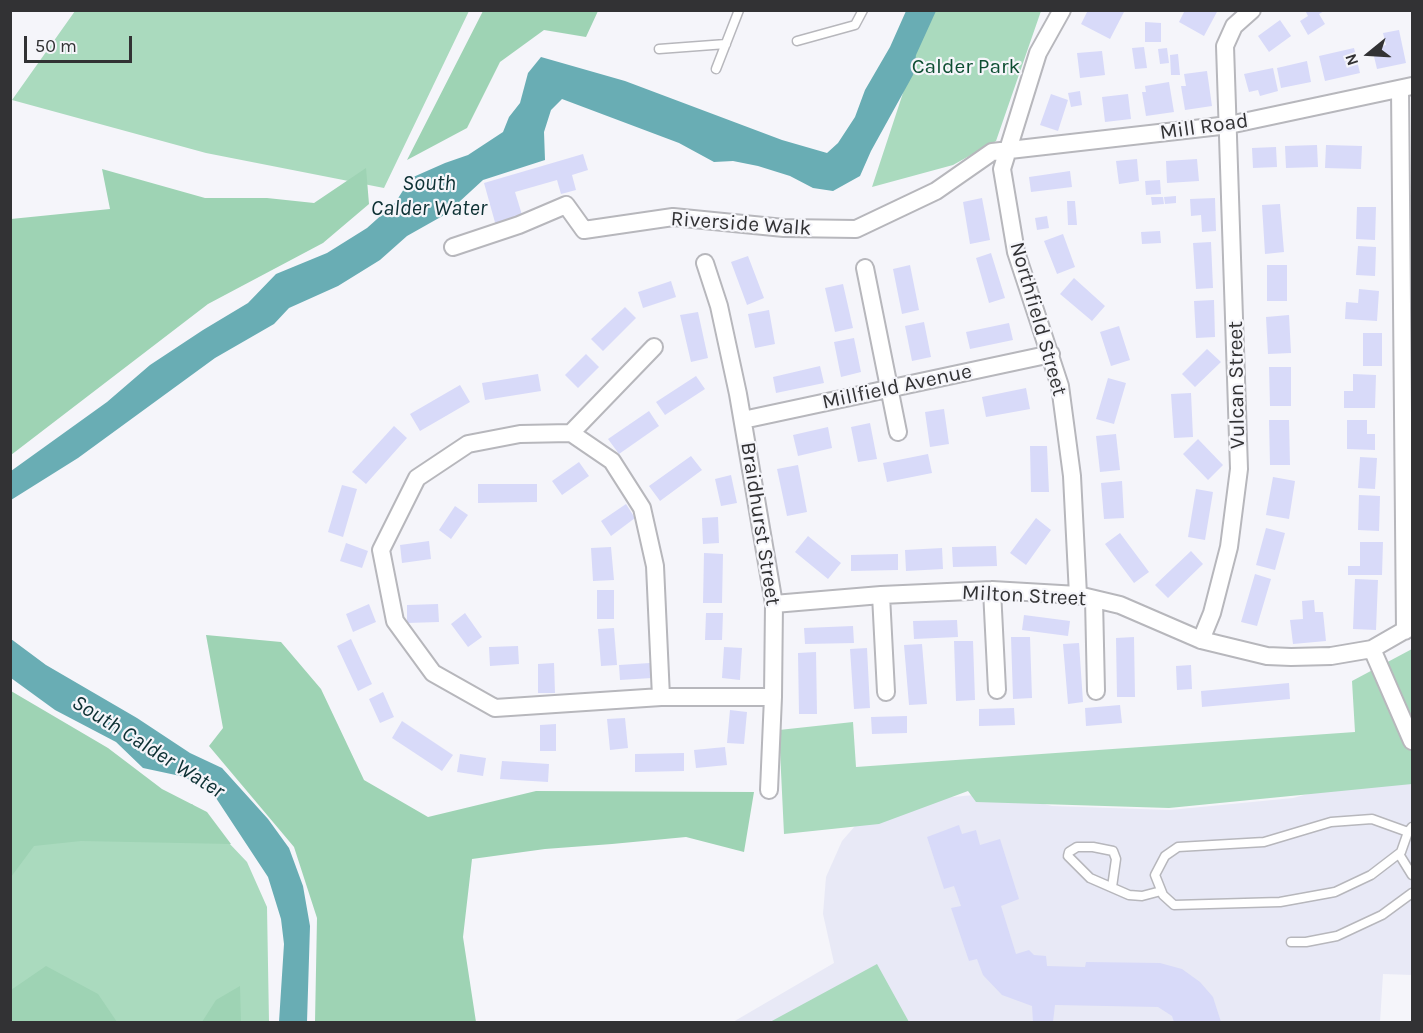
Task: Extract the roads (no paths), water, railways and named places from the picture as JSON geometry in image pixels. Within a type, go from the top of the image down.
[{"type":"street","name":"Northfield Street","points":[[1062,10],[1038,52],[1000,152],[1016,252],[1060,386],[1096,691]]},
{"type":"street","name":"Vulcan Street","points":[[1201,640],[1212,613],[1229,547],[1239,469],[1225,54],[1227,39],[1234,26],[1252,10]]},
{"type":"street","name":"Mill Road","points":[[1000,152],[1229,125],[1406,88]]},
{"type":"street","points":[[1406,88],[1409,628]]},
{"type":"street","name":"Riverside Walk","points":[[453,247],[519,225],[566,205],[584,230],[673,217],[784,228],[856,230],[936,191],[1000,152]]},
{"type":"street","name":"Braidhurst Street","points":[[705,263],[719,306],[743,420],[774,604],[769,790]]},
{"type":"street","points":[[865,268],[898,432]]},
{"type":"street","points":[[571,432],[654,347]]},
{"type":"street","name":"Millfield Avenue","points":[[743,420],[1051,354]]},
{"type":"street","points":[[661,697],[655,566],[642,508],[612,461],[571,432],[520,434],[468,444],[417,478],[381,549],[395,621],[433,673],[495,708],[661,697],[773,697]]},
{"type":"street","points":[[992,590],[997,690]]},
{"type":"street","name":"Milton Street","points":[[774,604],[881,595],[992,590],[1086,597],[1120,605],[1201,640],[1267,656],[1331,656],[1372,649],[1409,628]]},
{"type":"street","points":[[881,595],[886,692]]},
{"type":"street","points":[[1372,649],[1413,741]]},
{"type":"lane","points":[[716,69],[739,10]]},
{"type":"lane","points":[[796,41],[855,25],[863,10]]},
{"type":"lane","points":[[659,49],[726,44]]},
{"type":"lane","points":[[1372,819],[1410,829],[1401,852],[1371,875],[1335,892],[1280,902],[1174,905],[1162,895],[1155,875],[1165,856],[1178,847],[1264,842],[1331,822],[1372,819]]},
{"type":"lane","points":[[1112,887],[1116,859],[1113,851],[1077,847],[1069,852],[1068,856],[1080,871],[1090,878],[1129,895],[1142,896],[1161,891]]},
{"type":"lane","points":[[1399,854],[1413,875]]},
{"type":"lane","points":[[1291,942],[1306,942],[1337,936],[1382,915],[1413,893]]},
{"type":"water","name":"South Calder Water","points":[[906,11],[936,11],[916,55],[913,75],[871,151],[860,176],[833,191],[813,188],[790,176],[758,166],[733,161],[714,162],[679,143],[562,99],[551,110],[544,132],[545,160],[483,180],[446,214],[407,236],[380,260],[338,286],[289,308],[274,324],[215,358],[78,458],[11,500],[11,471],[107,402],[150,365],[248,303],[276,274],[327,253],[367,228],[395,203],[411,178],[468,155],[503,132],[509,117],[520,103],[528,73],[541,57],[625,81],[782,140],[827,153],[838,143],[855,117],[865,90],[890,47]]},
{"type":"water","name":"South Calder Water","points":[[11,639],[46,665],[137,718],[190,753],[222,768],[268,819],[289,848],[303,886],[310,926],[307,1022],[279,1022],[284,944],[281,919],[268,877],[216,798],[185,777],[143,768],[116,742],[55,710],[11,678]]},
{"type":"park label","name":"Calder Park","points":[[966,67]]}]
